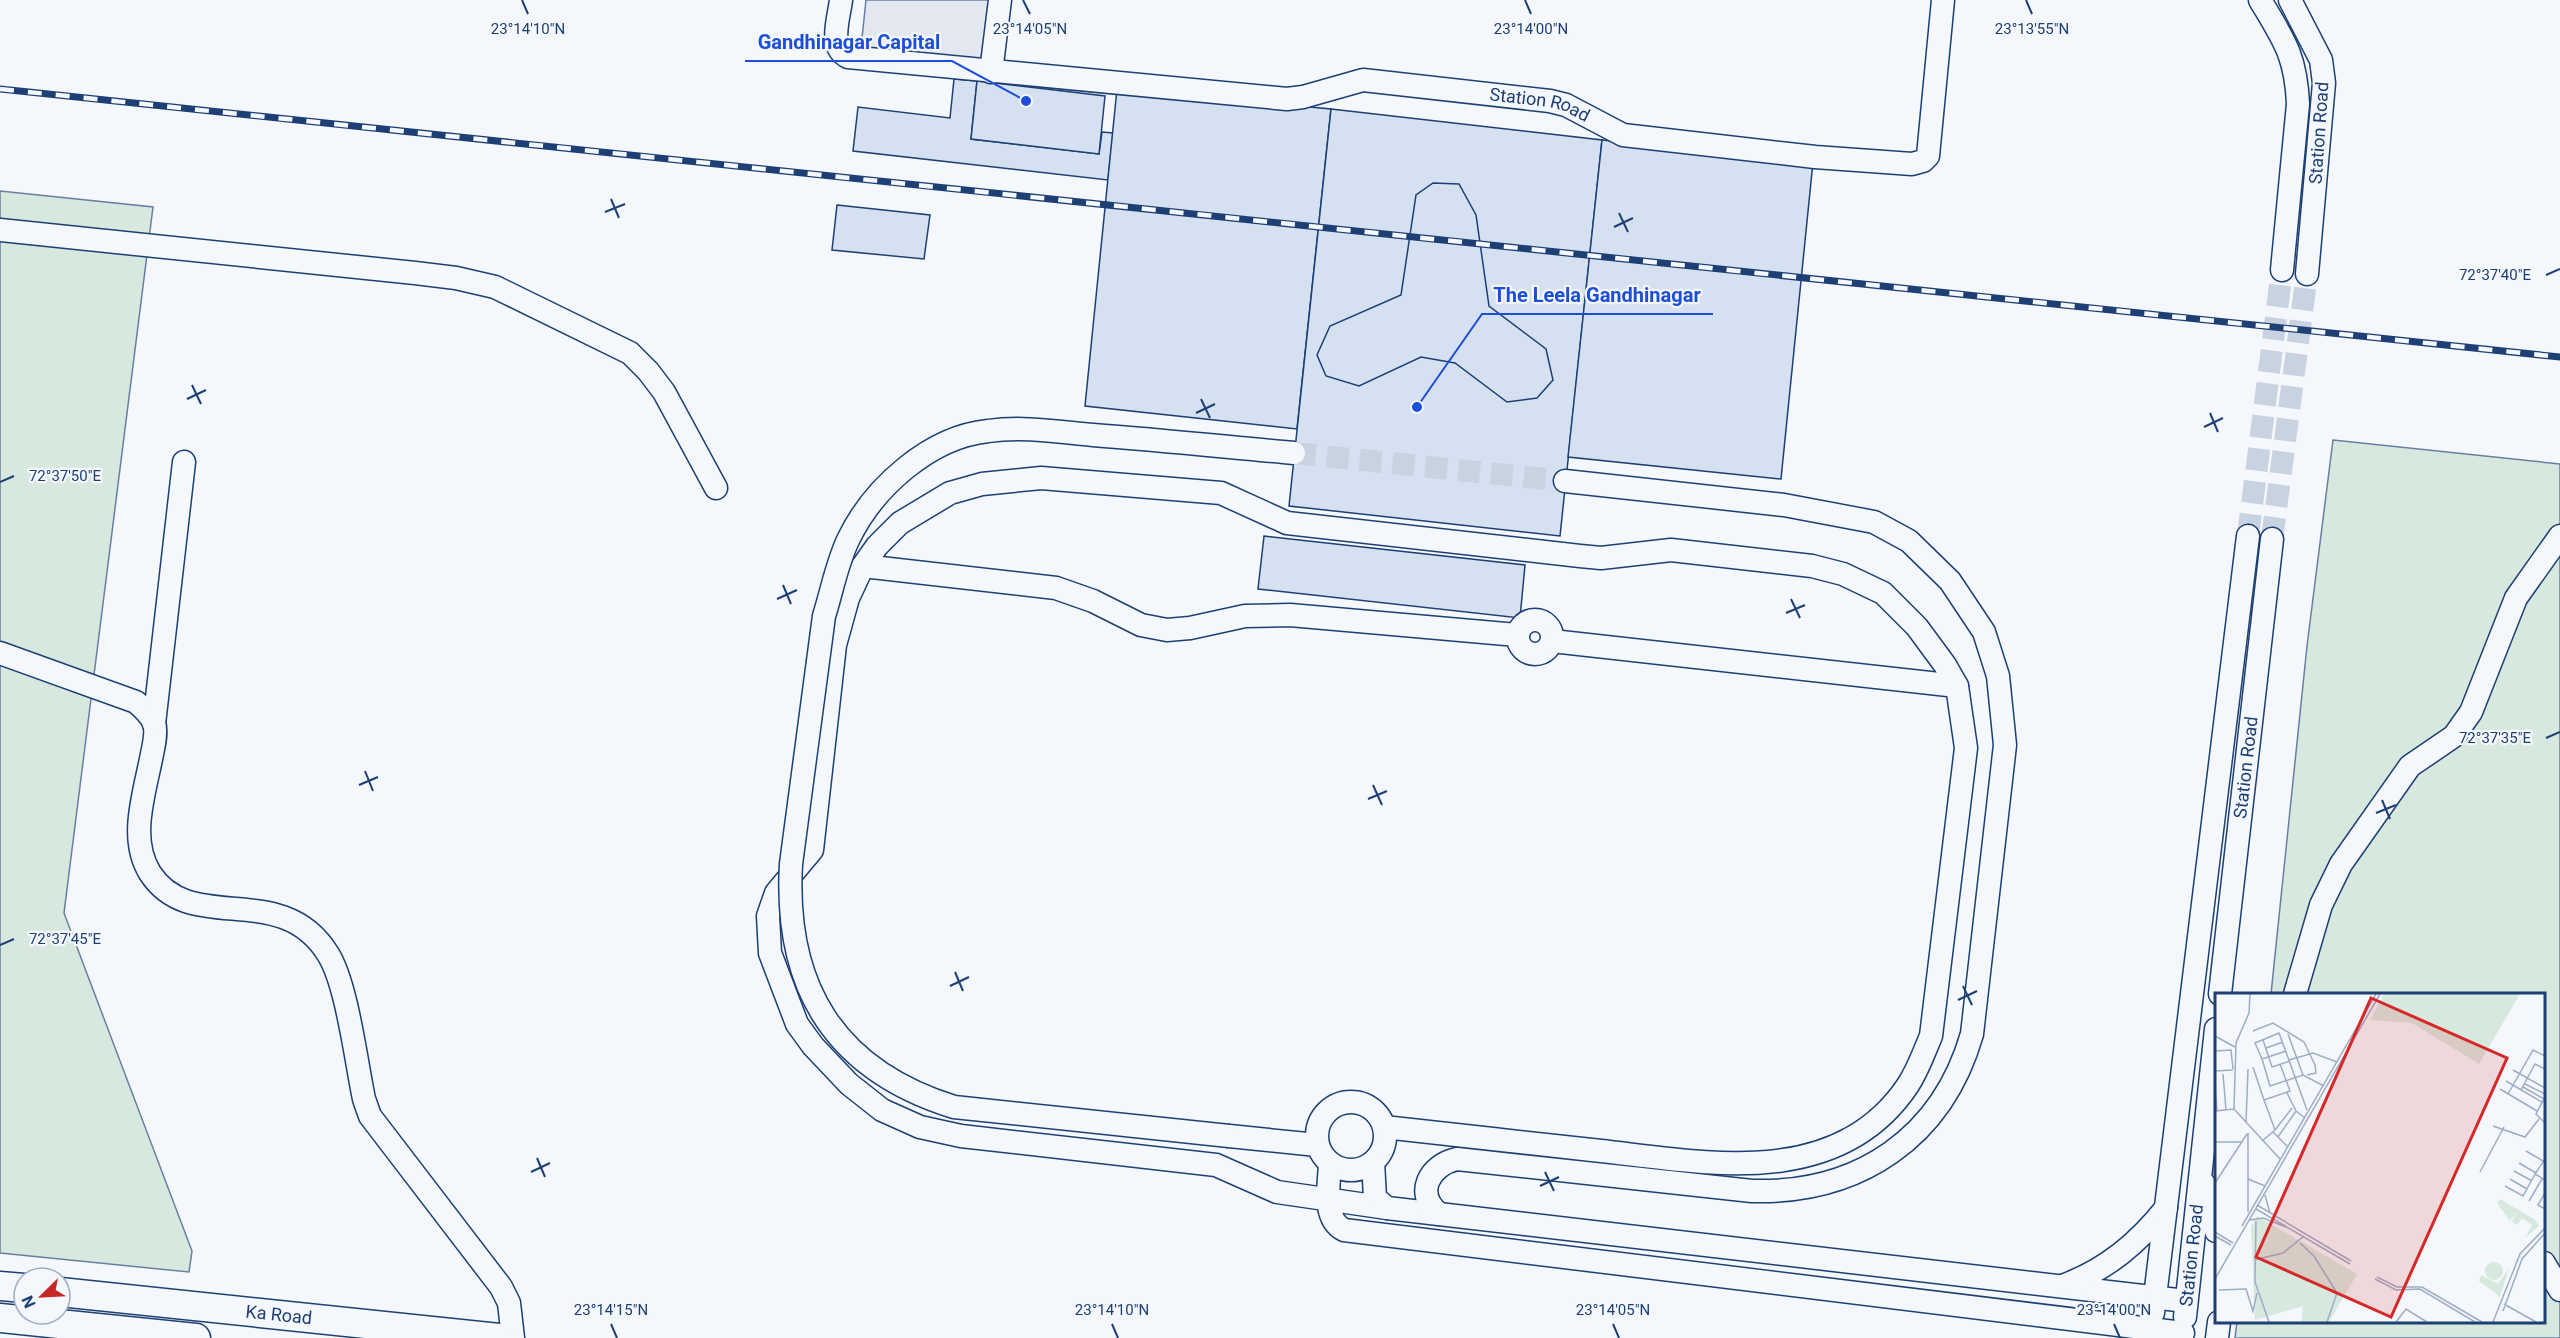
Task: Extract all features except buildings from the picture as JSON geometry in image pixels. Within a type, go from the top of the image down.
[{"type":"main road","name":"Ka Road","points":[[72,1293],[498,1338]]},
{"type":"main road","points":[[0,1318],[196,1338]]},
{"type":"street","name":"Station Road","points":[[841,0],[836,42],[838,49],[848,57],[1287,99],[1303,97],[1363,80],[1550,100],[1566,105],[1623,135],[1815,157],[1918,164],[1928,156],[1943,0]]},
{"type":"street","points":[[991,72],[1000,0]]},
{"type":"street","points":[[2260,0],[2295,63],[2297,85],[2298,104],[2283,270]]},
{"type":"street","name":"Station Road","points":[[2290,0],[2321,60],[2324,83],[2307,274]]},
{"type":"street","points":[[0,230],[415,273],[456,278],[495,287],[630,353],[664,392],[716,488]]},
{"type":"street","points":[[1294,453],[1023,430],[988,430],[957,438],[921,457],[886,485],[850,536],[840,559],[836,583],[824,616],[791,864],[789,900],[798,961],[808,986],[832,1029],[845,1043],[896,1084],[927,1099],[954,1107],[1317,1145]]},
{"type":"street","points":[[184,462],[154,724],[154,743],[137,837],[147,868],[167,892],[187,903],[264,910],[298,923],[316,937],[329,955],[338,977],[363,1099],[370,1116],[501,1287],[509,1304],[513,1338]]},
{"type":"street","points":[[1384,1127],[1741,1165],[1804,1157],[1864,1130],[1889,1108],[1907,1086],[1930,1036],[1966,748],[1957,686],[1917,627],[1883,593],[1843,574],[1812,566],[1671,550],[1601,558],[1287,523],[1221,493],[1041,478],[982,484],[950,494],[900,522],[877,546],[863,566],[848,598],[835,645],[812,850],[776,893],[768,916],[770,953],[797,1024],[813,1046],[849,1084],[882,1110],[920,1127],[962,1136],[1216,1165],[1277,1192],[1329,1201],[2186,1301]]},
{"type":"street","points":[[1439,1214],[1427,1198],[1425,1185],[1428,1177],[1448,1161],[1467,1160],[1752,1191],[1796,1190],[1824,1184],[1875,1164],[1910,1139],[1934,1113],[1953,1082],[1966,1056],[1972,1034],[2006,745],[1998,676],[1984,632],[1950,581],[1909,541],[1874,522],[1784,505],[1565,481]]},
{"type":"street","points":[[2151,1333],[2248,536]]},
{"type":"street","points":[[2295,993],[2321,905],[2341,864],[2410,766],[2454,736],[2471,712],[2516,598],[2560,536]]},
{"type":"street","name":"Station Road","points":[[2220,993],[2272,539]]},
{"type":"street","points":[[863,566],[1056,588],[1093,601],[1141,625],[1167,630],[1190,628],[1245,616],[1290,615],[1517,635],[1522,625],[1537,620],[1547,625],[1552,641],[1957,686]]},
{"type":"street","points":[[0,653],[136,702],[154,724]]},
{"type":"street","name":"Station Road","points":[[2183,1335],[2215,1046]]},
{"type":"street","points":[[1387,1208],[1375,1198],[1373,1162],[1384,1143],[1384,1127],[1375,1112],[1366,1105],[1344,1102],[1325,1112],[1319,1122],[1317,1145],[1330,1164],[1330,1215],[1336,1226],[1344,1230],[2061,1318],[2151,1333],[2183,1335]]},
{"type":"street","points":[[1330,1164],[1352,1170],[1373,1162]]},
{"type":"street","points":[[2200,1171],[2215,1224]]},
{"type":"street","points":[[2061,1287],[2093,1275],[2114,1261],[2152,1226],[2166,1208]]},
{"type":"street","points":[[2545,1265],[2560,1290]]},
{"type":"street","points":[[2061,1318],[2077,1338]]},
{"type":"street","points":[[2217,1338],[2220,1323]]},
{"type":"shaded area","points":[[866,0],[999,0],[993,63],[861,48]]},
{"type":"shaded area","points":[[0,191],[153,207],[64,913],[192,1251],[189,1272],[0,1253]]},
{"type":"shaded area","points":[[2333,440],[2560,464],[2560,1338],[2235,1338],[2237,1323],[2545,1323],[2545,993],[2271,993],[2307,646]]},
{"type":"tunnel","points":[[2248,536],[2282,270]]},
{"type":"tunnel","points":[[2272,539],[2307,274]]},
{"type":"tunnel","points":[[1294,453],[1565,481]]},
{"type":"railway","points":[[0,89],[2560,357]]},
{"type":"place","name":"Gandhinagar Capital","points":[[1026,101]]},
{"type":"place","name":"The Leela Gandhinagar","points":[[1417,407]]}]
